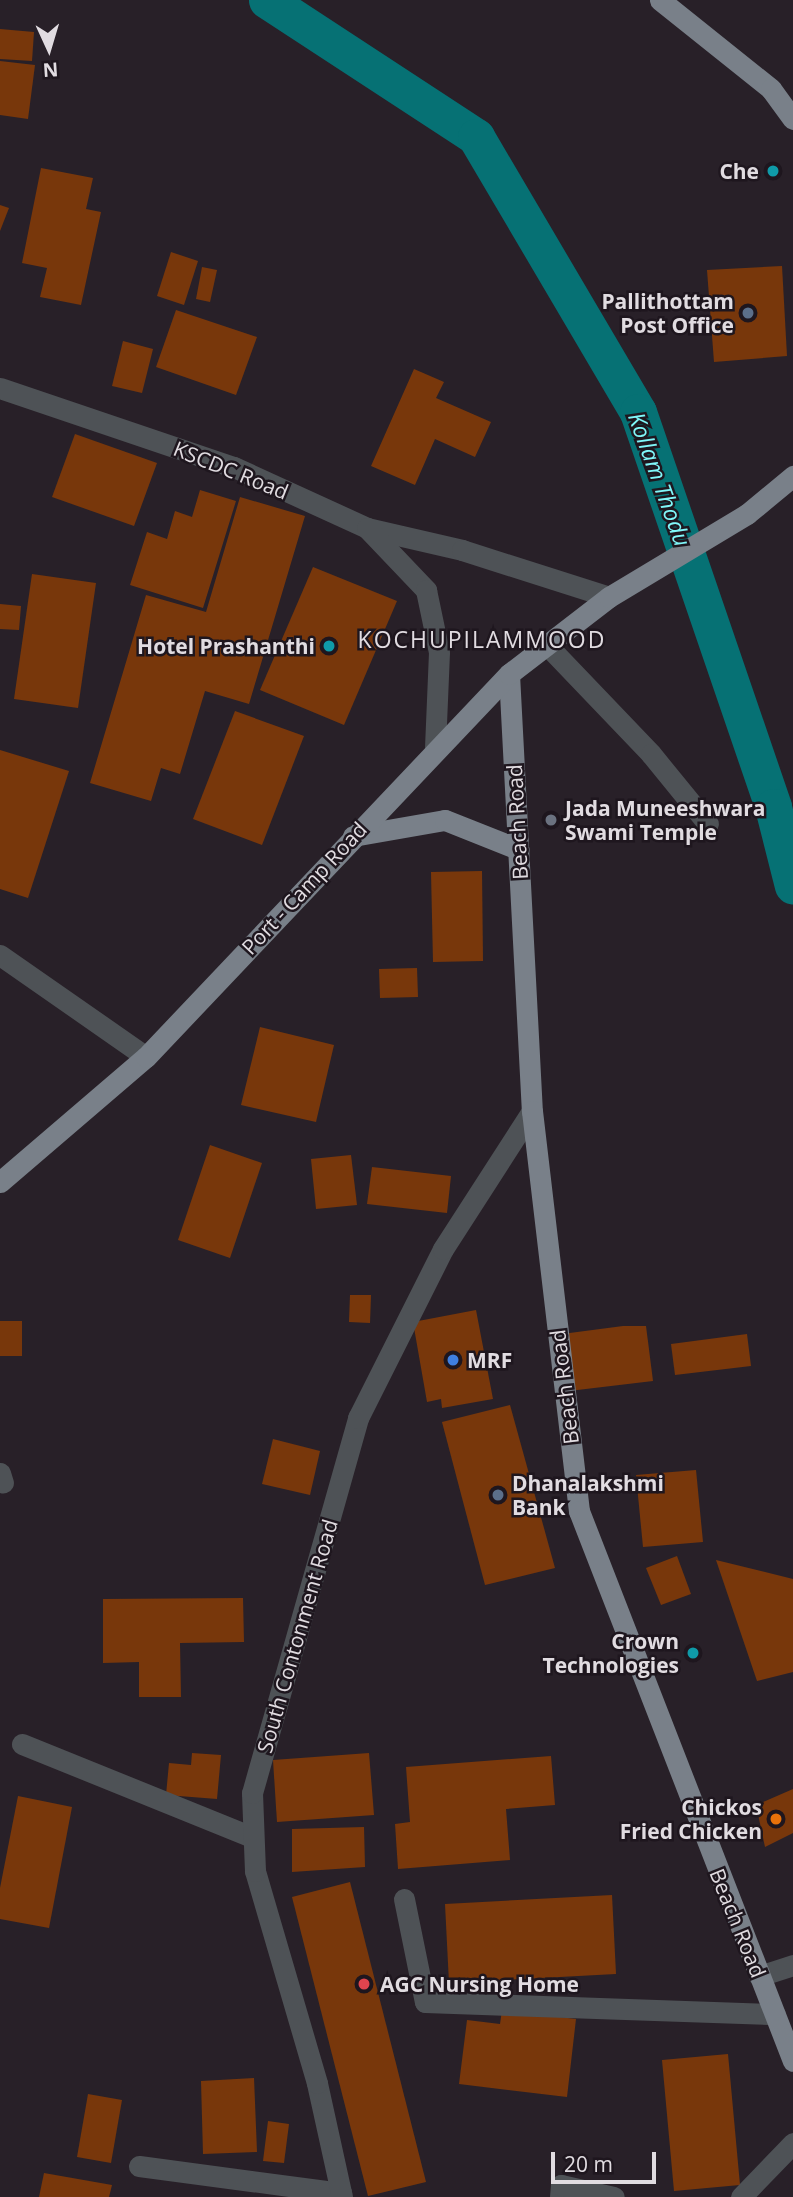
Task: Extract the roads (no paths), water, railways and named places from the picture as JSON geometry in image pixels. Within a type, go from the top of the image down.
[{"type":"main road","points":[[660,0],[771,89],[793,119]]},
{"type":"main road","name":"Port - Camp Road","points":[[0,1182],[146,1057],[435,747],[509,674],[545,643],[608,597],[775,493],[793,476]]},
{"type":"main road","name":"Beach Road","points":[[509,674],[532,1111],[579,1511],[793,2061]]},
{"type":"main road","points":[[353,836],[445,820],[518,849]]},
{"type":"street","name":"KSCDC Road","points":[[0,388],[234,467],[367,528],[462,550],[608,597]]},
{"type":"street","points":[[367,528],[426,590],[439,652],[435,747]]},
{"type":"street","points":[[545,643],[651,754],[708,824]]},
{"type":"street","points":[[0,955],[146,1057]]},
{"type":"street","name":"South Contonment Road","points":[[342,2195],[250,1836],[252,1793],[358,1418],[443,1249],[532,1111]]},
{"type":"street","points":[[22,1744],[250,1836]]},
{"type":"street","points":[[404,1899],[425,2002],[775,2014]]},
{"type":"street","points":[[759,1976],[793,1965]]},
{"type":"street","points":[[741,2197],[793,2143]]},
{"type":"street","points":[[138,2166],[342,2195]]},
{"type":"street","points":[[560,2197],[561,2185],[614,2197]]},
{"type":"waterway","name":"Kollam Thodu","points":[[267,0],[476,137],[638,412],[773,807],[793,886]]},
{"type":"place","name":"Che","points":[[773,171]]},
{"type":"place","name":"Pallithottam Post Office","points":[[748,313]]},
{"type":"place","name":"Hotel Prashanthi","points":[[329,646]]},
{"type":"place","name":"Jada Muneeshwara Swami Temple","points":[[551,820]]},
{"type":"place","name":"MRF","points":[[453,1360]]},
{"type":"place","name":"Dhanalakshmi Bank","points":[[498,1495]]},
{"type":"place","name":"Crown Technologies","points":[[693,1653]]},
{"type":"place","name":"Chickos Fried Chicken","points":[[776,1819]]},
{"type":"place","name":"AGC Nursing Home","points":[[364,1984]]},
{"type":"district","name":"KOCHUPILAMMOOD","points":[[482,639]]}]
